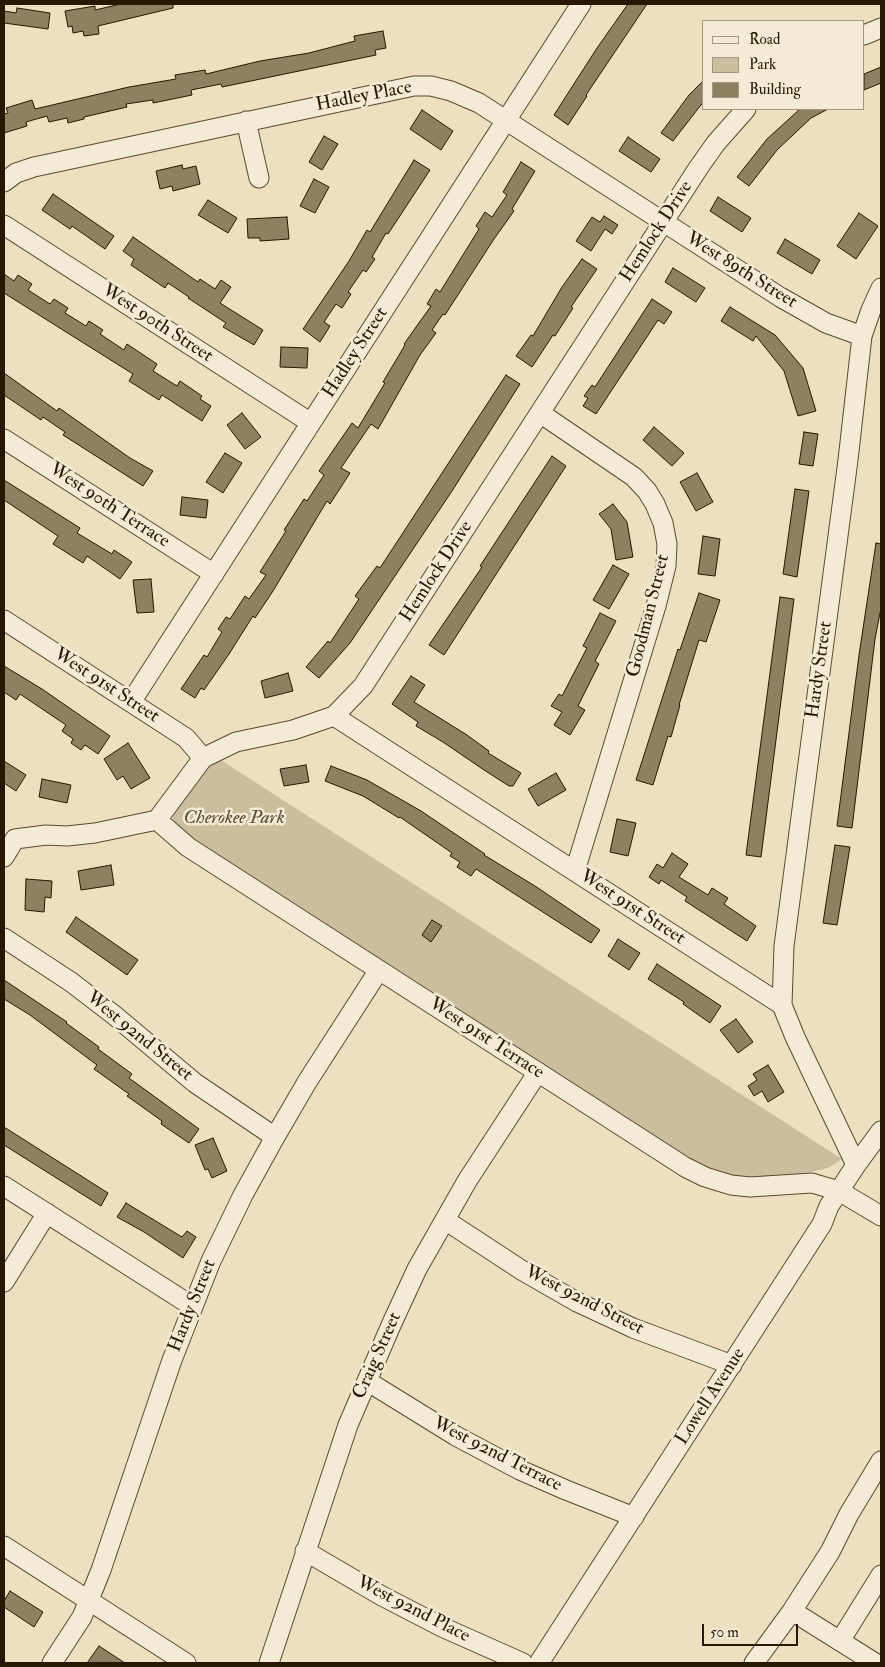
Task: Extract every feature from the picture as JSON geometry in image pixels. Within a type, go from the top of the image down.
[{"type":"street","name":"Hadley Street","points":[[131,702],[581,4]]},
{"type":"street","points":[[865,35],[881,28]]},
{"type":"street","name":"Hadley Place","points":[[4,182],[16,173],[34,166],[414,86],[431,86],[451,91],[479,103],[506,120]]},
{"type":"street","name":"Hemlock Drive","points":[[157,820],[202,758],[236,742],[293,730],[334,716],[362,686],[663,222],[716,143],[745,110]]},
{"type":"street","name":"West 89th Street","points":[[506,120],[780,297],[826,323],[862,336]]},
{"type":"street","points":[[246,121],[259,178]]},
{"type":"street","name":"West 90th Street","points":[[4,225],[311,422]]},
{"type":"street","points":[[862,336],[881,288]]},
{"type":"street","name":"Hardy Street","points":[[782,1004],[784,946],[848,460],[862,336]]},
{"type":"street","name":"Goodman Street","points":[[540,413],[634,477],[647,491],[655,504],[663,523],[667,544],[666,566],[656,606],[574,870]]},
{"type":"street","name":"West 90th Terrace","points":[[4,439],[214,574]]},
{"type":"street","name":"West 91st Street","points":[[4,620],[186,738],[202,758]]},
{"type":"street","name":"West 91st Street","points":[[334,716],[782,1004]]},
{"type":"street","points":[[4,857],[9,833],[67,836],[95,833],[157,820]]},
{"type":"street","name":"West 91st Terrace","points":[[157,820],[188,847],[685,1167],[705,1177],[731,1185],[750,1188],[812,1183],[838,1191]]},
{"type":"street","name":"West 92nd Street","points":[[4,938],[71,982],[114,1015],[195,1083],[275,1137]]},
{"type":"street","name":"Hardy Street","points":[[52,1663],[82,1617],[109,1547],[172,1360],[211,1261],[235,1211],[275,1137],[307,1082],[379,970]]},
{"type":"street","points":[[782,1004],[795,1037],[856,1165]]},
{"type":"street","name":"Craig Street","points":[[269,1663],[348,1425],[417,1269],[467,1181],[538,1072]]},
{"type":"street","name":"Lowell Avenue","points":[[539,1663],[822,1224],[829,1206],[838,1191],[881,1132]]},
{"type":"street","points":[[4,1186],[192,1306]]},
{"type":"street","points":[[838,1191],[881,1216]]},
{"type":"street","points":[[4,1282],[47,1213]]},
{"type":"street","name":"West 92nd Street","points":[[444,1220],[523,1271],[577,1302],[633,1328],[732,1365]]},
{"type":"street","name":"West 92nd Terrace","points":[[367,1381],[456,1436],[520,1470],[634,1517]]},
{"type":"street","points":[[754,1663],[792,1611],[830,1552],[849,1514],[880,1465]]},
{"type":"street","points":[[4,1546],[186,1663]]},
{"type":"street","name":"West 92nd Place","points":[[305,1551],[382,1596],[442,1627],[523,1663]]},
{"type":"street","points":[[840,1641],[881,1575]]},
{"type":"street","points":[[792,1611],[871,1662]]},
{"type":"green space","name":"Cherokee Park","points":[[219,759],[842,1159],[828,1168],[780,1179],[746,1179],[711,1171],[688,1160],[202,847],[173,822],[173,815],[177,806],[203,770]]},
{"type":"building","points":[[121,4],[173,4],[173,8],[98,26],[99,34],[84,36],[83,31],[73,33],[72,26],[68,27],[65,11],[95,6],[95,10]]},
{"type":"building","points":[[628,4],[647,4],[568,125],[554,115]]},
{"type":"building","points":[[17,8],[50,13],[48,29],[4,23],[4,11],[16,13]]},
{"type":"building","points":[[383,31],[386,48],[375,50],[376,55],[222,87],[221,84],[191,90],[192,95],[153,103],[153,100],[126,104],[127,107],[84,117],[84,119],[68,123],[67,118],[49,122],[47,116],[26,122],[27,126],[4,133],[4,114],[8,113],[6,108],[32,100],[35,109],[129,87],[176,79],[175,75],[205,70],[206,74],[260,61],[309,53],[355,41],[354,36]]},
{"type":"building","points":[[881,67],[881,83],[865,90],[865,74]]},
{"type":"building","points":[[702,82],[702,104],[673,141],[661,133],[689,95]]},
{"type":"building","points":[[422,110],[453,131],[441,150],[410,129]]},
{"type":"building","points":[[799,110],[826,110],[811,118],[777,150],[749,186],[737,177],[767,139]]},
{"type":"building","points":[[324,136],[338,144],[322,170],[309,162]]},
{"type":"building","points":[[628,137],[660,159],[651,172],[619,151]]},
{"type":"building","points":[[414,160],[430,170],[388,234],[386,233],[372,257],[375,259],[366,272],[363,270],[348,292],[351,294],[342,308],[336,304],[324,322],[330,326],[320,342],[303,329],[349,261],[367,230],[370,232]]},
{"type":"building","points":[[521,162],[535,171],[512,209],[514,211],[445,315],[443,314],[432,330],[436,333],[420,355],[378,429],[371,424],[341,468],[350,473],[330,504],[327,501],[255,618],[253,616],[204,690],[201,688],[195,698],[181,689],[204,655],[207,657],[222,632],[218,629],[226,617],[230,619],[245,596],[249,599],[266,575],[260,572],[304,499],[307,501],[324,475],[319,471],[352,423],[358,428],[385,383],[383,382],[404,344],[431,306],[427,304],[436,289],[440,292],[479,229],[476,226],[485,212],[492,217],[507,195],[503,192]]},
{"type":"building","points":[[182,165],[183,169],[196,166],[200,184],[173,191],[172,186],[160,189],[156,171]]},
{"type":"building","points":[[314,179],[329,187],[315,213],[300,206]]},
{"type":"building","points":[[53,194],[114,236],[105,249],[72,226],[70,229],[42,210]]},
{"type":"building","points":[[718,197],[751,218],[742,232],[710,211]]},
{"type":"building","points":[[208,200],[237,218],[228,233],[198,215]]},
{"type":"building","points":[[859,213],[878,226],[856,259],[837,246]]},
{"type":"building","points":[[604,216],[618,225],[612,234],[605,229],[591,251],[576,241],[592,217],[600,222]]},
{"type":"building","points":[[287,217],[289,239],[260,241],[260,238],[248,238],[247,219]]},
{"type":"building","points":[[133,237],[198,282],[200,279],[215,289],[221,280],[231,287],[220,303],[263,330],[254,345],[223,327],[226,323],[168,283],[165,288],[131,265],[134,259],[123,251]]},
{"type":"building","points":[[785,239],[820,260],[812,274],[777,253]]},
{"type":"building","points":[[582,259],[597,269],[571,307],[573,308],[555,336],[553,335],[532,367],[516,356],[531,335],[533,336],[562,287]]},
{"type":"building","points":[[673,268],[705,288],[696,302],[665,282]]},
{"type":"building","points":[[4,274],[14,281],[18,275],[32,284],[28,290],[50,304],[54,299],[68,308],[65,313],[86,326],[89,321],[103,330],[100,334],[124,350],[127,344],[157,364],[153,371],[177,386],[180,381],[202,396],[200,399],[211,406],[202,421],[162,395],[159,400],[129,381],[133,374],[4,293]]},
{"type":"building","points":[[652,299],[672,312],[664,324],[658,320],[596,414],[583,406],[588,398],[584,396],[592,385],[595,387]]},
{"type":"building","points":[[730,307],[775,335],[803,368],[816,411],[798,416],[784,371],[756,336],[753,341],[721,321]]},
{"type":"building","points":[[281,347],[308,348],[307,368],[280,367]]},
{"type":"building","points":[[4,373],[57,411],[59,408],[130,458],[153,471],[143,486],[63,435],[65,432],[43,417],[41,420],[4,395]]},
{"type":"building","points":[[506,375],[520,384],[452,491],[350,643],[319,678],[306,667],[328,641],[330,643],[359,599],[355,596],[377,566],[380,568]]},
{"type":"building","points":[[242,413],[261,437],[245,449],[227,425]]},
{"type":"building","points":[[654,427],[684,453],[672,466],[643,440]]},
{"type":"building","points":[[804,432],[818,434],[813,466],[799,464]]},
{"type":"building","points":[[225,453],[242,463],[223,493],[206,482]]},
{"type":"building","points":[[552,456],[566,466],[444,655],[429,645],[482,567],[480,566]]},
{"type":"building","points":[[697,473],[713,502],[696,511],[680,482]]},
{"type":"building","points":[[4,480],[80,528],[77,533],[112,554],[114,550],[132,562],[120,579],[87,556],[83,563],[53,544],[58,536],[4,500]]},
{"type":"building","points":[[795,489],[809,491],[797,577],[783,574]]},
{"type":"building","points":[[182,497],[208,500],[206,518],[180,515]]},
{"type":"building","points":[[613,504],[627,522],[633,557],[616,560],[611,529],[599,514]]},
{"type":"building","points":[[703,536],[720,539],[715,576],[698,574]]},
{"type":"building","points":[[876,543],[881,544],[881,608],[875,639],[852,828],[837,826],[859,655]]},
{"type":"building","points":[[613,565],[629,574],[609,609],[593,600]]},
{"type":"building","points":[[151,579],[154,612],[137,613],[133,580]]},
{"type":"building","points":[[699,593],[720,600],[706,642],[699,640],[671,737],[668,736],[653,785],[636,780],[678,649],[680,650]]},
{"type":"building","points":[[780,597],[794,599],[761,857],[746,855]]},
{"type":"building","points":[[600,613],[616,621],[595,661],[599,664],[578,706],[585,710],[570,735],[554,725],[562,712],[551,706],[559,694],[562,696],[587,648],[583,646]]},
{"type":"building","points":[[4,666],[42,689],[110,736],[98,754],[85,745],[81,750],[71,743],[73,739],[62,731],[66,725],[20,694],[16,700],[4,692]]},
{"type":"building","points":[[288,673],[293,691],[265,698],[261,681]]},
{"type":"building","points":[[411,676],[425,685],[414,702],[467,735],[489,751],[488,753],[521,773],[513,786],[509,786],[416,726],[418,722],[392,704]]},
{"type":"building","points":[[128,743],[150,778],[131,789],[123,776],[117,780],[104,759]]},
{"type":"building","points":[[4,761],[26,775],[16,791],[4,783]]},
{"type":"building","points":[[306,765],[309,782],[284,786],[280,769]]},
{"type":"building","points":[[331,766],[367,780],[421,811],[484,855],[535,886],[600,930],[591,943],[476,869],[471,876],[457,867],[460,862],[450,856],[452,853],[400,817],[363,796],[325,781]]},
{"type":"building","points":[[556,773],[566,790],[538,806],[528,789]]},
{"type":"building","points":[[42,779],[71,785],[67,803],[39,797]]},
{"type":"building","points":[[617,819],[636,823],[628,856],[610,852]]},
{"type":"building","points":[[835,845],[850,847],[837,925],[823,923]]},
{"type":"building","points":[[672,853],[688,864],[679,877],[708,895],[712,888],[728,898],[724,904],[756,926],[747,941],[685,901],[687,897],[661,880],[659,884],[649,877],[657,864],[663,868]]},
{"type":"building","points":[[111,865],[114,885],[81,890],[78,871]]},
{"type":"building","points":[[26,879],[52,881],[51,898],[45,897],[44,912],[25,910]]},
{"type":"building","points":[[76,917],[138,960],[127,975],[66,932]]},
{"type":"building","points":[[432,920],[442,926],[431,942],[422,935]]},
{"type":"building","points":[[618,939],[640,953],[629,970],[608,956]]},
{"type":"building","points":[[657,964],[721,1006],[710,1023],[683,1004],[684,1002],[648,979]]},
{"type":"building","points":[[4,980],[67,1022],[99,1047],[98,1049],[132,1074],[129,1078],[199,1129],[189,1143],[161,1124],[162,1121],[94,1069],[97,1065],[30,1015],[4,999]]},
{"type":"building","points":[[736,1019],[753,1042],[738,1053],[720,1030]]},
{"type":"building","points":[[768,1065],[784,1092],[768,1102],[762,1091],[754,1096],[748,1086],[757,1080],[753,1074]]},
{"type":"building","points":[[4,1127],[108,1193],[101,1206],[4,1145]]},
{"type":"building","points":[[213,1138],[227,1171],[212,1178],[208,1169],[205,1170],[195,1145]]},
{"type":"building","points":[[126,1203],[182,1237],[187,1231],[196,1237],[183,1258],[144,1232],[117,1217]]},
{"type":"building","points":[[10,1591],[43,1612],[34,1627],[4,1607],[4,1601]]},
{"type":"building","points":[[99,1646],[125,1663],[87,1663]]}]
